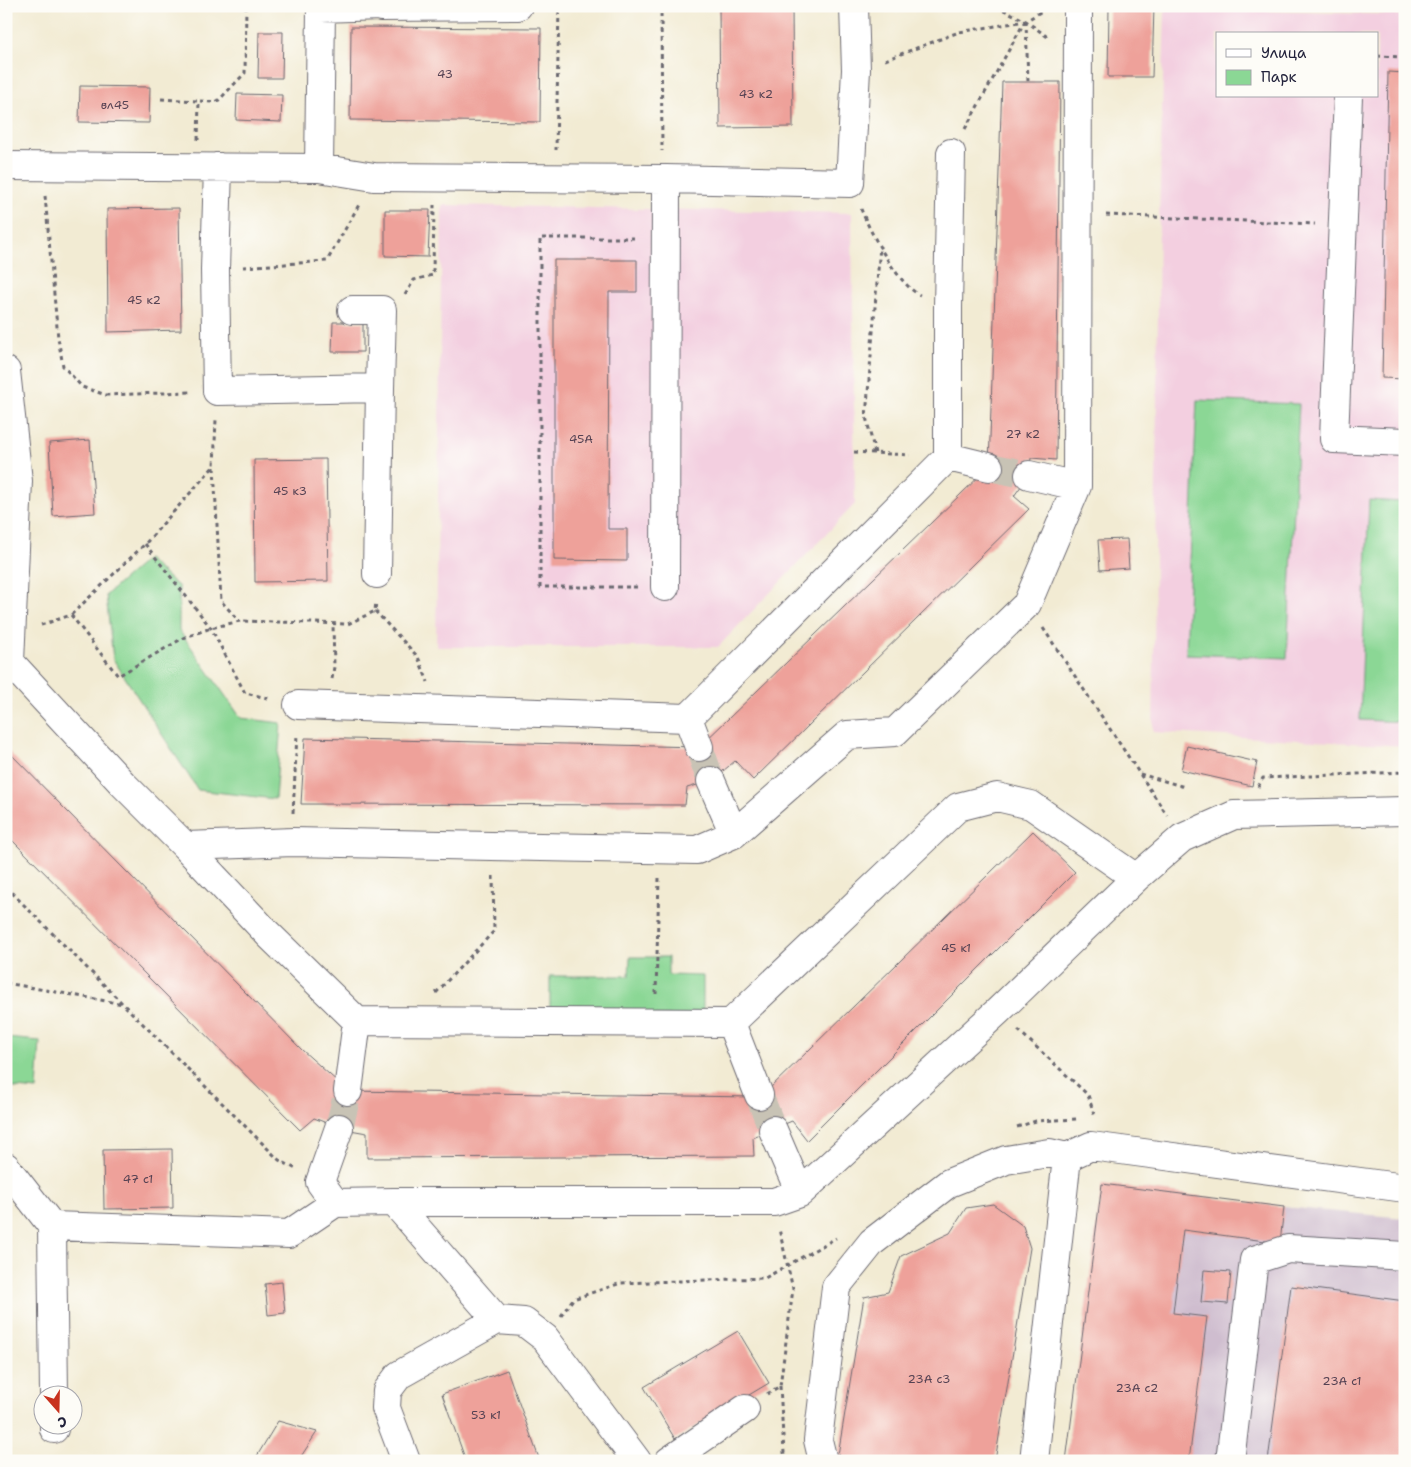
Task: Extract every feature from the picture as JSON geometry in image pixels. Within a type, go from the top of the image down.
[{"type":"lane","points":[[319,168],[321,8],[380,6],[518,7]]},
{"type":"lane","points":[[6,166],[319,168],[374,177],[664,179],[850,183],[856,70],[854,6]]},
{"type":"lane","points":[[185,846],[293,842],[697,850],[734,834],[847,735],[895,732],[1027,604],[1077,486],[1078,6]]},
{"type":"lane","points":[[1348,98],[1334,439],[1405,442]]},
{"type":"lane","points":[[298,705],[688,718],[948,456],[951,153]]},
{"type":"lane","points":[[208,167],[215,270],[217,391],[380,388]]},
{"type":"lane","points":[[664,179],[666,238],[665,587]]},
{"type":"lane","points":[[352,310],[382,310],[377,574]]},
{"type":"lane","points":[[6,371],[18,481],[10,662],[123,784],[268,934],[357,1021],[731,1023],[958,807],[997,797],[1031,805],[1136,878]]},
{"type":"lane","points":[[948,456],[989,467]]},
{"type":"lane","points":[[1029,475],[1077,486]]},
{"type":"lane","points":[[688,718],[699,746]]},
{"type":"lane","points":[[711,781],[734,834]]},
{"type":"lane","points":[[328,1193],[394,1202],[774,1202],[800,1193],[998,1011],[1136,878],[1182,838],[1234,815],[1405,811]]},
{"type":"lane","points":[[348,1091],[357,1021]]},
{"type":"lane","points":[[731,1023],[759,1095]]},
{"type":"lane","points":[[52,1226],[289,1234],[328,1193],[339,1128]]},
{"type":"lane","points":[[772,1130],[800,1193]]},
{"type":"lane","points":[[823,1461],[818,1440],[836,1287],[872,1242],[949,1183],[1006,1160],[1049,1153],[1067,1157],[1091,1146],[1405,1188]]},
{"type":"lane","points":[[1034,1461],[1067,1157]]},
{"type":"lane","points":[[6,1167],[52,1226],[54,1384]]},
{"type":"lane","points":[[394,1202],[497,1320]]},
{"type":"lane","points":[[1230,1461],[1254,1260],[1288,1249],[1405,1256]]},
{"type":"lane","points":[[406,1461],[386,1408],[387,1391],[399,1375],[497,1320],[524,1322],[546,1338],[637,1461]]},
{"type":"lane","points":[[669,1461],[745,1409]]},
{"type":"path","points":[[161,99],[213,102],[219,100],[245,73],[246,6]]},
{"type":"path","points":[[661,6],[664,179]]},
{"type":"path","points":[[996,6],[1026,21]]},
{"type":"path","points":[[856,70],[959,32],[1026,21],[1050,6]]},
{"type":"path","points":[[518,7],[560,7],[556,178]]},
{"type":"path","points":[[1026,21],[1028,82]]},
{"type":"path","points":[[951,153],[1026,21]]},
{"type":"path","points":[[1378,56],[1405,57]]},
{"type":"path","points":[[199,101],[208,167]]},
{"type":"path","points":[[42,166],[58,338],[64,366],[82,387],[106,395],[217,391],[214,466],[221,601],[240,621]]},
{"type":"path","points":[[215,270],[327,261],[374,177]]},
{"type":"path","points":[[405,295],[414,280],[433,274],[434,177]]},
{"type":"path","points":[[1078,214],[1343,225]]},
{"type":"path","points":[[868,227],[897,274],[915,293],[948,308]]},
{"type":"path","points":[[665,587],[540,587],[540,238],[666,238]]},
{"type":"path","points":[[875,453],[866,417],[880,246]]},
{"type":"path","points":[[854,452],[948,456]]},
{"type":"path","points":[[214,466],[146,544],[71,615],[118,676],[183,638],[210,628],[240,621],[348,624],[375,611]]},
{"type":"path","points":[[146,544],[210,628],[245,692],[298,705],[293,801]]},
{"type":"path","points":[[377,574],[375,611],[418,657],[440,710]]},
{"type":"path","points":[[1027,604],[1182,838]]},
{"type":"path","points":[[333,624],[334,667]]},
{"type":"path","points":[[1254,794],[1263,778],[1405,772]]},
{"type":"path","points":[[1139,773],[1185,786]]},
{"type":"path","points":[[410,1022],[494,931],[492,846]]},
{"type":"path","points":[[655,1023],[659,850]]},
{"type":"path","points":[[6,887],[279,1160],[328,1193]]},
{"type":"path","points":[[6,893],[13,894]]},
{"type":"path","points":[[6,983],[123,1004]]},
{"type":"path","points":[[998,1011],[1088,1095],[1095,1118],[1104,1120]]},
{"type":"path","points":[[1010,1130],[1036,1120],[1085,1118]]},
{"type":"path","points":[[774,1202],[793,1289],[780,1386],[784,1453],[787,1461]]},
{"type":"path","points":[[546,1338],[573,1299],[621,1283],[765,1278],[838,1237]]},
{"type":"path","points":[[745,1409],[780,1386]]},
{"type":"shaded area","points":[[1165,8],[1405,15],[1405,746],[1153,732],[1159,217]]},
{"type":"shaded area","points":[[442,205],[852,213],[855,504],[718,647],[436,647]]},
{"type":"shaded area","points":[[1102,1184],[1284,1207],[1405,1218],[1405,1461],[1066,1461]]},
{"type":"green space","points":[[1197,400],[1299,404],[1287,658],[1186,654]]},
{"type":"green space","points":[[1369,500],[1405,502],[1405,722],[1360,720]]},
{"type":"green space","points":[[147,559],[179,587],[179,630],[241,718],[281,723],[275,799],[198,790],[113,659],[106,595]]},
{"type":"green space","points":[[630,957],[668,957],[668,975],[703,976],[703,1016],[550,1016],[550,976],[629,976]]},
{"type":"green space","points":[[6,1038],[40,1041],[37,1090],[6,1087]]},
{"type":"building","points":[[719,6],[792,6],[793,127],[720,128]]},
{"type":"building","points":[[1109,6],[1154,6],[1152,77],[1108,77]]},
{"type":"building","points":[[351,27],[541,28],[540,122],[350,120]]},
{"type":"building","points":[[259,32],[283,32],[282,78],[258,78]]},
{"type":"building","points":[[1388,72],[1405,73],[1405,379],[1382,378]]},
{"type":"building","points":[[1002,82],[1060,82],[1056,460],[1031,458],[1029,475],[1014,496],[1029,509],[753,780],[735,761],[711,781],[687,788],[685,805],[301,804],[305,738],[699,747],[989,467]]},
{"type":"building","points":[[80,86],[150,87],[149,123],[79,122]]},
{"type":"building","points":[[237,94],[282,95],[281,122],[236,120]]},
{"type":"building","points":[[179,208],[181,330],[108,332],[107,209]]},
{"type":"building","points":[[385,210],[430,210],[428,257],[385,256]]},
{"type":"building","points":[[554,260],[637,260],[637,292],[609,292],[608,529],[627,529],[627,561],[554,560]]},
{"type":"building","points":[[333,322],[363,322],[363,352],[332,352]]},
{"type":"building","points":[[90,440],[95,513],[53,516],[49,443]]},
{"type":"building","points":[[326,459],[328,581],[255,582],[254,460]]},
{"type":"building","points":[[1127,539],[1129,568],[1100,570],[1098,540]]},
{"type":"building","points":[[1187,746],[1257,762],[1252,786],[1181,770]]},
{"type":"building","points":[[6,749],[302,1050],[348,1091],[753,1097],[765,1093],[1033,831],[1075,872],[807,1140],[792,1121],[753,1137],[754,1156],[367,1158],[367,1133],[339,1128],[314,1118],[300,1130],[6,834]]},
{"type":"building","points":[[172,1149],[173,1208],[104,1209],[103,1150]]},
{"type":"building","points":[[1102,1184],[1284,1207],[1280,1243],[1183,1230],[1173,1313],[1207,1317],[1189,1461],[1066,1461]]},
{"type":"building","points":[[993,1204],[1023,1226],[1030,1248],[995,1461],[837,1461],[864,1297],[888,1292],[901,1256],[950,1233],[966,1208]]},
{"type":"building","points":[[1204,1270],[1231,1272],[1228,1304],[1201,1302]]},
{"type":"building","points":[[282,1282],[285,1313],[268,1315],[265,1284]]},
{"type":"building","points":[[1291,1286],[1405,1301],[1405,1461],[1268,1461]]},
{"type":"building","points":[[738,1331],[769,1383],[675,1439],[644,1387]]},
{"type":"building","points":[[507,1370],[540,1461],[466,1461],[442,1394]]},
{"type":"building","points":[[278,1421],[317,1432],[298,1461],[254,1461]]},
{"type":"tunnel","points":[[989,467],[1029,475]]},
{"type":"tunnel","points":[[699,747],[711,781]]},
{"type":"tunnel","points":[[339,1128],[348,1091]]},
{"type":"tunnel","points":[[759,1095],[773,1130]]}]
